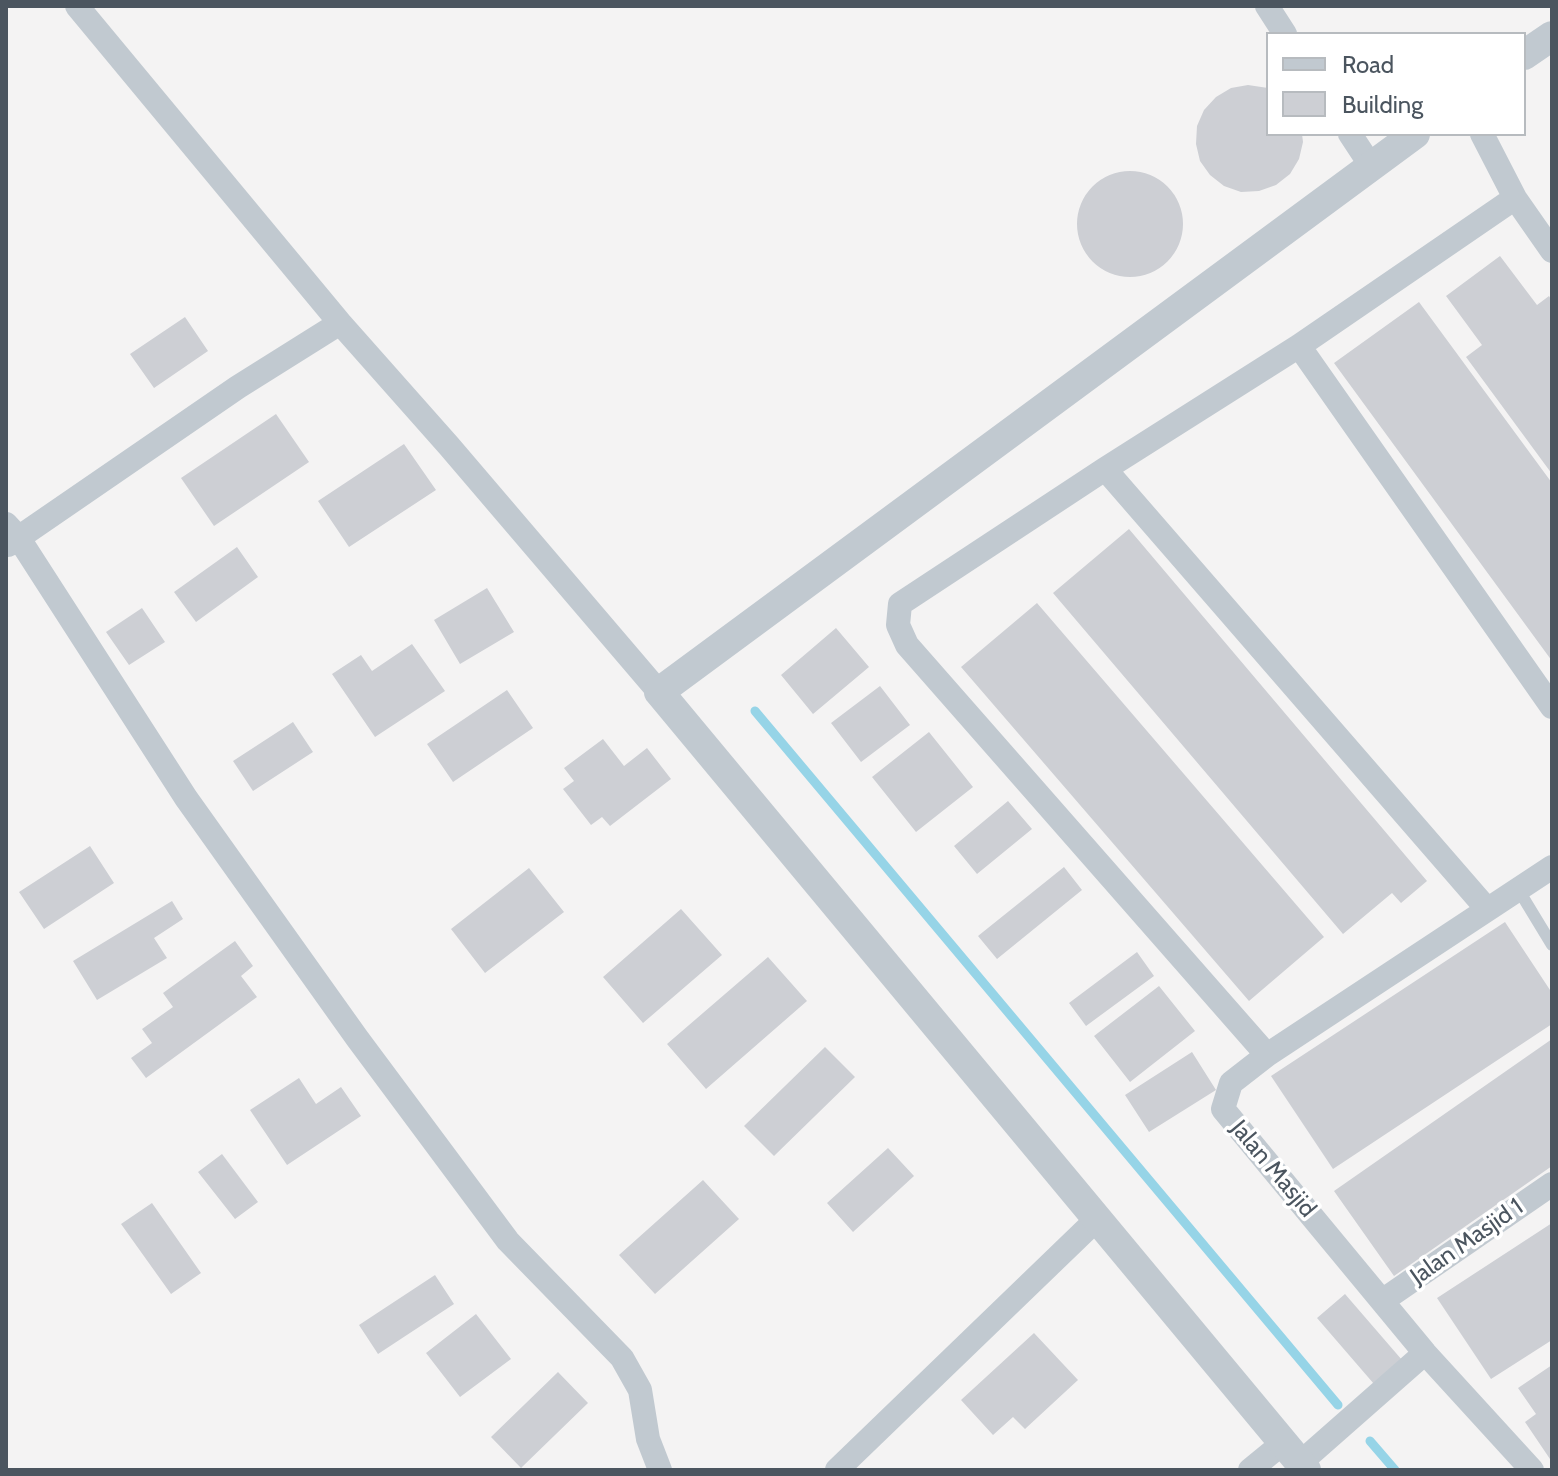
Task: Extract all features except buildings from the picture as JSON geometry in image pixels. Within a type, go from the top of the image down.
[{"type":"street","points":[[77,6],[340,323],[659,692],[1296,1459]]},
{"type":"street","points":[[1267,6],[1284,32]]},
{"type":"street","points":[[1526,54],[1552,36]]},
{"type":"street","points":[[1351,136],[1371,166]]},
{"type":"street","points":[[659,692],[1412,136]]},
{"type":"street","points":[[1483,136],[1515,198],[1552,251]]},
{"type":"street","points":[[1267,1055],[907,645],[898,625],[900,604],[1299,346],[1515,198]]},
{"type":"street","points":[[340,323],[10,536],[186,798],[357,1038],[508,1241],[622,1358],[640,1390],[648,1439],[660,1470]]},
{"type":"street","points":[[1299,346],[1552,707]]},
{"type":"street","points":[[1105,469],[1487,909]]},
{"type":"street","name":"Jalan Masjid","points":[[1532,1470],[1425,1353],[1223,1109],[1231,1083],[1267,1055],[1552,867]]},
{"type":"street","name":"Jalan Masjid 1","points":[[1382,1301],[1552,1184]]},
{"type":"street","points":[[837,1470],[1096,1220]]},
{"type":"street","points":[[1250,1470],[1296,1459],[1425,1353]]},
{"type":"lane","points":[[1518,889],[1552,945]]},
{"type":"waterway","points":[[755,711],[1338,1405]]},
{"type":"waterway","points":[[1370,1441],[1395,1470]]}]
